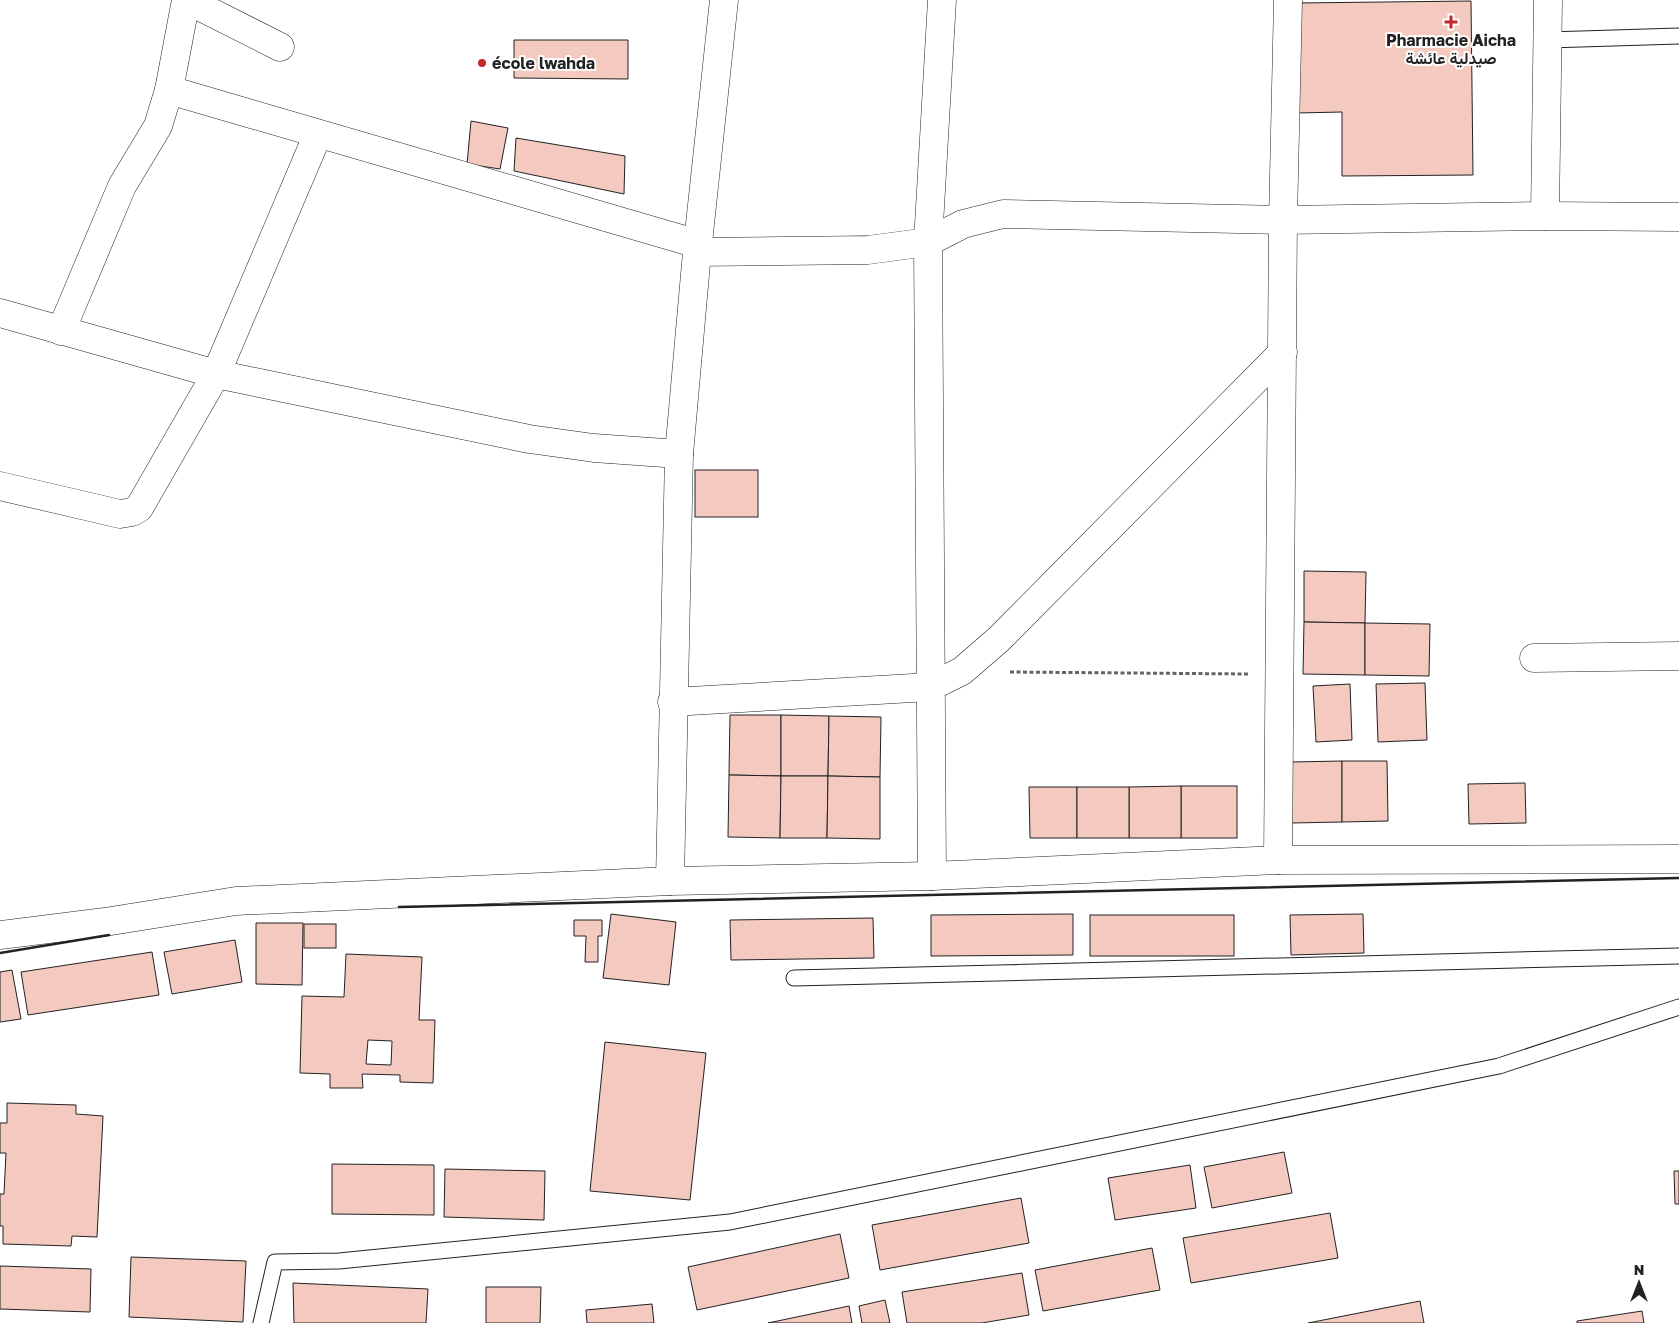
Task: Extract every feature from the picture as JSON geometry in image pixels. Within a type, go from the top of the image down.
[{"type":"street","points":[[60,331],[119,194],[158,126],[168,90],[187,0],[280,47]]},
{"type":"street","points":[[670,881],[672,702],[679,454],[724,0]]},
{"type":"street","points":[[932,876],[928,242],[942,0]]},
{"type":"street","points":[[1278,860],[1283,220],[1288,0]]},
{"type":"street","points":[[1545,216],[1548,0]]},
{"type":"street","points":[[168,90],[698,248],[868,250],[928,242],[963,224],[1003,214],[1283,220],[1545,216],[1679,217]]},
{"type":"street","points":[[0,486],[120,514],[132,512],[138,508],[216,374],[318,134]]},
{"type":"street","points":[[0,313],[216,374],[529,439],[594,448],[679,454]]},
{"type":"street","points":[[672,702],[930,687],[962,671],[999,639],[1282,352]]},
{"type":"street","points":[[1534,658],[1679,656]]},
{"type":"street","points":[[0,935],[105,922],[236,901],[670,881],[932,876],[1278,860],[1679,858]]},
{"type":"lane","points":[[1548,40],[1679,36]]},
{"type":"lane","points":[[794,978],[1679,956]]},
{"type":"lane","points":[[261,1323],[275,1262],[339,1261],[730,1222],[1499,1066],[1679,1007]]},
{"type":"path","points":[[962,671],[1280,675]]},
{"type":"building","points":[[1471,1],[1473,175],[1342,176],[1342,112],[1297,113],[1296,3]]},
{"type":"building","points":[[514,40],[628,40],[628,79],[514,78]]},
{"type":"building","points":[[471,121],[508,128],[500,169],[467,164]]},
{"type":"building","points":[[516,138],[625,156],[624,194],[514,171]]},
{"type":"building","points":[[695,470],[758,470],[758,517],[695,517]]},
{"type":"building","points":[[1304,571],[1366,572],[1365,623],[1304,622]]},
{"type":"building","points":[[1304,622],[1365,623],[1365,675],[1303,674]]},
{"type":"building","points":[[1365,623],[1430,624],[1429,676],[1365,675]]},
{"type":"building","points":[[1425,683],[1427,740],[1378,742],[1376,684]]},
{"type":"building","points":[[1350,684],[1352,740],[1316,742],[1313,686]]},
{"type":"building","points":[[730,715],[781,715],[781,776],[729,775]]},
{"type":"building","points":[[781,715],[829,716],[828,776],[781,776]]},
{"type":"building","points":[[829,716],[881,717],[880,777],[828,776]]},
{"type":"building","points":[[1342,761],[1342,822],[1291,823],[1290,762]]},
{"type":"building","points":[[1342,761],[1387,761],[1388,821],[1342,822]]},
{"type":"building","points":[[729,775],[781,776],[780,838],[728,837]]},
{"type":"building","points":[[781,776],[828,776],[827,838],[780,838]]},
{"type":"building","points":[[828,776],[880,777],[880,839],[827,838]]},
{"type":"building","points":[[1525,783],[1526,823],[1469,824],[1468,784]]},
{"type":"building","points":[[1181,786],[1237,786],[1237,838],[1181,838]]},
{"type":"building","points":[[1181,786],[1181,838],[1129,838],[1129,787]]},
{"type":"building","points":[[1029,787],[1077,787],[1077,838],[1030,838]]},
{"type":"building","points":[[1077,787],[1129,787],[1129,838],[1077,838]]},
{"type":"building","points":[[611,914],[676,922],[669,985],[603,978]]},
{"type":"building","points":[[1073,914],[1073,955],[931,956],[931,915]]},
{"type":"building","points":[[1363,914],[1364,953],[1291,955],[1290,915]]},
{"type":"building","points":[[1090,915],[1234,915],[1234,956],[1090,956]]},
{"type":"building","points":[[873,918],[874,958],[731,960],[730,920]]},
{"type":"building","points":[[574,920],[602,920],[602,936],[598,936],[598,962],[585,962],[586,936],[574,936]]},
{"type":"building","points":[[256,923],[303,923],[302,985],[256,984]]},
{"type":"building","points":[[304,924],[336,924],[336,948],[304,948]]},
{"type":"building","points":[[235,940],[242,982],[172,994],[164,952]]},
{"type":"building","points":[[152,952],[159,995],[28,1015],[21,972]]},
{"type":"building","points":[[346,954],[422,957],[419,1020],[435,1020],[433,1083],[400,1082],[400,1075],[362,1074],[363,1088],[330,1088],[330,1074],[300,1073],[302,996],[344,997]],"holes":[[[368,1040],[392,1041],[391,1065],[366,1064]]]},
{"type":"building","points":[[12,970],[21,1019],[0,1022],[0,972]]},
{"type":"building","points":[[605,1042],[706,1053],[690,1200],[590,1191]]},
{"type":"building","points":[[7,1103],[76,1105],[76,1114],[103,1116],[97,1237],[72,1236],[71,1246],[3,1244],[3,1226],[0,1226],[0,1194],[4,1194],[6,1153],[0,1153],[0,1123],[7,1123]]},
{"type":"building","points":[[1284,1152],[1292,1193],[1212,1208],[1204,1167]]},
{"type":"building","points":[[332,1164],[434,1165],[434,1215],[332,1214]]},
{"type":"building","points":[[1190,1165],[1196,1208],[1115,1220],[1108,1178]]},
{"type":"building","points":[[445,1169],[545,1171],[544,1220],[444,1217]]},
{"type":"building","points":[[1674,1171],[1679,1171],[1679,1204],[1675,1204]]},
{"type":"building","points":[[1021,1198],[1029,1243],[880,1270],[872,1225]]},
{"type":"building","points":[[1330,1213],[1338,1258],[1191,1283],[1183,1238]]},
{"type":"building","points":[[840,1234],[849,1278],[697,1310],[688,1267]]},
{"type":"building","points":[[1152,1248],[1160,1290],[1043,1311],[1035,1270]]},
{"type":"building","points":[[131,1257],[246,1261],[243,1322],[129,1317]]},
{"type":"building","points":[[0,1266],[91,1269],[90,1312],[0,1309]]},
{"type":"building","points":[[1022,1273],[1029,1315],[982,1323],[907,1323],[902,1292]]},
{"type":"building","points":[[293,1283],[428,1289],[426,1323],[294,1323]]},
{"type":"building","points":[[486,1287],[541,1287],[540,1323],[486,1323]]},
{"type":"building","points":[[885,1300],[890,1323],[862,1323],[859,1306]]},
{"type":"building","points":[[1420,1301],[1424,1323],[1308,1323]]},
{"type":"building","points":[[652,1304],[654,1323],[587,1323],[586,1310]]},
{"type":"building","points":[[849,1306],[852,1323],[768,1323]]},
{"type":"building","points":[[1642,1311],[1644,1323],[1577,1323],[1577,1321]]},
{"type":"wall","points":[[399,907],[1679,878]]},
{"type":"wall","points":[[0,953],[109,935]]},
{"type":"place","name":"Pharmacie Aicha صيدلية عائشة","points":[[1451,22]]},
{"type":"place","name":"école lwahda","points":[[482,63]]}]
